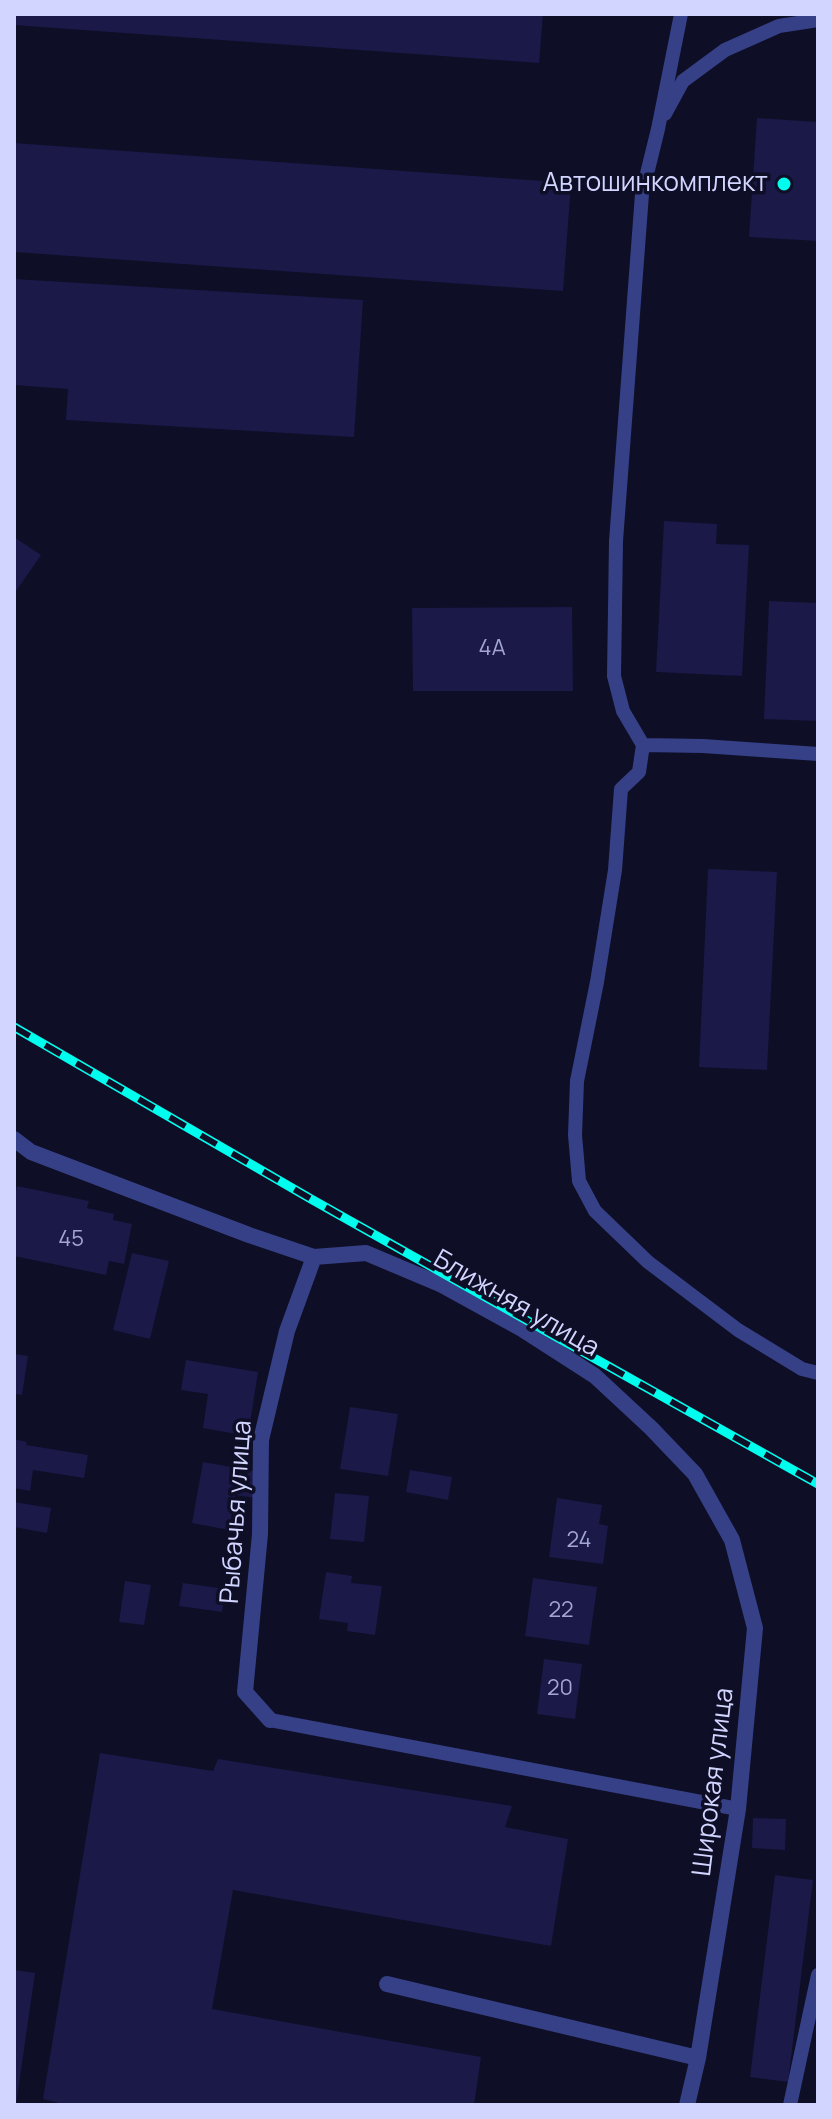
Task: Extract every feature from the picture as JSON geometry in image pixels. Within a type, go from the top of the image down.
[{"type":"street","name":"Ближняя улица","points":[[14,1139],[31,1152],[249,1235],[314,1257],[366,1253],[442,1285],[522,1329],[595,1376],[695,1474]]},
{"type":"street","name":"Рыбачья улица","points":[[270,1720],[245,1692],[260,1534],[261,1440],[287,1331],[314,1257]]},
{"type":"street","name":"Широкая улица","points":[[687,2105],[698,2058],[738,1809],[755,1628],[732,1540],[695,1474]]},
{"type":"street","points":[[387,1984],[698,2058]]},
{"type":"lane","points":[[681,14],[642,194],[616,541],[614,676],[623,711],[643,745],[639,772],[621,789],[615,870],[577,1081],[575,1135],[579,1181],[595,1211],[648,1262],[738,1330],[802,1369],[818,1373]]},
{"type":"lane","points":[[658,129],[683,81],[725,50],[779,26],[818,20]]},
{"type":"lane","points":[[643,745],[818,754]]},
{"type":"lane","points":[[270,1720],[738,1809]]},
{"type":"lane","points":[[790,2105],[818,1975]]},
{"type":"building","points":[[14,14],[543,14],[539,63],[14,25]]},
{"type":"building","points":[[757,118],[818,122],[818,241],[749,237]]},
{"type":"building","points":[[14,143],[571,183],[563,291],[14,252]]},
{"type":"building","points":[[14,279],[363,300],[354,437],[66,420],[68,389],[14,385]]},
{"type":"building","points":[[664,521],[717,524],[716,544],[749,545],[742,676],[656,672]]},
{"type":"building","points":[[14,537],[41,555],[14,594]]},
{"type":"building","points":[[769,601],[818,603],[818,721],[764,719]]},
{"type":"building","points":[[572,607],[573,691],[413,691],[412,608]]},
{"type":"building","points":[[708,869],[777,872],[767,1070],[699,1067]]},
{"type":"building","points":[[17,1186],[89,1201],[87,1208],[114,1214],[113,1220],[132,1224],[124,1264],[109,1261],[106,1275],[14,1256]]},
{"type":"building","points":[[132,1253],[169,1261],[150,1339],[113,1330]]},
{"type":"building","points":[[14,1354],[28,1356],[22,1395],[14,1394]]},
{"type":"building","points":[[186,1360],[258,1372],[248,1436],[203,1428],[208,1394],[181,1390]]},
{"type":"building","points":[[350,1407],[398,1414],[388,1476],[340,1469]]},
{"type":"building","points":[[14,1439],[27,1442],[26,1445],[88,1455],[84,1478],[33,1470],[30,1491],[14,1488]]},
{"type":"building","points":[[203,1462],[259,1472],[255,1498],[235,1495],[229,1530],[192,1523]]},
{"type":"building","points":[[410,1470],[452,1477],[448,1500],[406,1492]]},
{"type":"building","points":[[335,1493],[369,1496],[364,1542],[330,1539]]},
{"type":"building","points":[[557,1498],[602,1505],[599,1524],[608,1526],[603,1564],[549,1557]]},
{"type":"building","points":[[14,1502],[51,1508],[47,1533],[14,1527]]},
{"type":"building","points":[[326,1572],[352,1576],[351,1583],[382,1586],[375,1635],[347,1631],[348,1623],[319,1619]]},
{"type":"building","points":[[533,1578],[597,1587],[589,1645],[525,1636]]},
{"type":"building","points":[[125,1581],[151,1585],[144,1625],[119,1622]]},
{"type":"building","points":[[183,1583],[225,1589],[222,1612],[179,1606]]},
{"type":"building","points":[[544,1659],[582,1664],[575,1719],[537,1714]]},
{"type":"building","points":[[100,1753],[213,1771],[218,1759],[512,1806],[505,1827],[568,1839],[551,1946],[233,1890],[212,2009],[481,2057],[474,2105],[67,2105],[43,2099]]},
{"type":"building","points":[[753,1818],[786,1819],[785,1850],[752,1848]]},
{"type":"building","points":[[775,1875],[813,1880],[788,2082],[750,2077]]},
{"type":"building","points":[[14,1970],[35,1973],[16,2105],[14,2105]]},
{"type":"railway","points":[[14,1027],[311,1199],[818,1484]]},
{"type":"place","name":"Автошинкомплект","points":[[784,184]]}]
